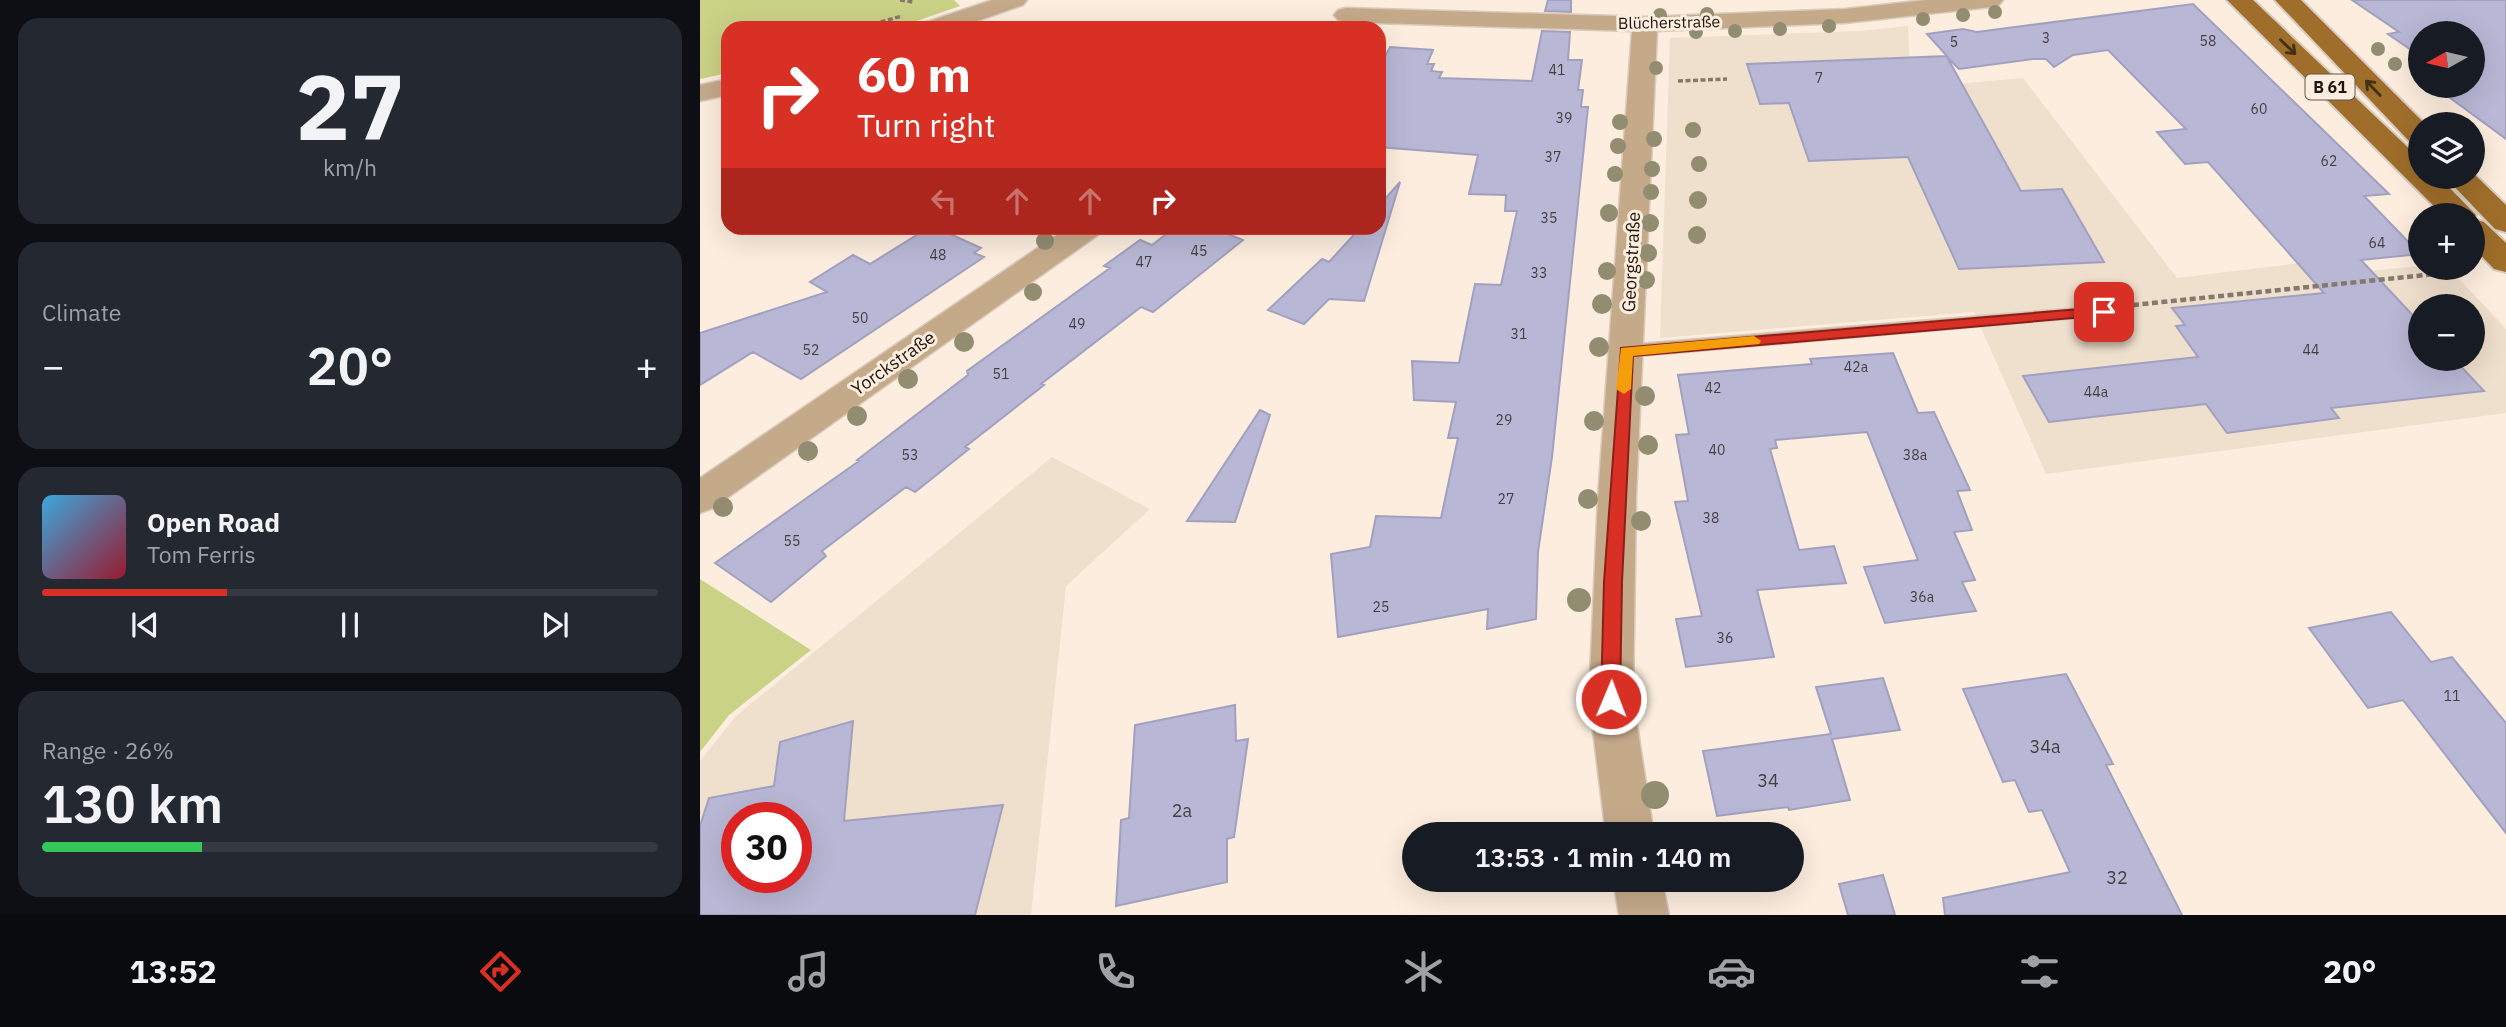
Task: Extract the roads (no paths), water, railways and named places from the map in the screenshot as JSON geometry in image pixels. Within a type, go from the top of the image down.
[{"type":"main road","name":"B 61","points":[[2239,0],[2408,163]]},
{"type":"main road","name":"B 61","points":[[2287,0],[2408,124]]},
{"type":"main road","name":"B 61","points":[[2434,189],[2448,203]]},
{"type":"main road","points":[[2472,189],[2506,222]]},
{"type":"street","points":[[954,21],[1015,0]]},
{"type":"street","name":"Blücherstraße","points":[[1343,14],[1645,24],[1845,16],[1991,0]]},
{"type":"street","name":"Georgstraße","points":[[1628,822],[1611,699],[1614,570],[1645,24]]},
{"type":"street","points":[[700,93],[721,88]]},
{"type":"street","name":"Yorckstraße","points":[[700,498],[1077,235]]},
{"type":"street","points":[[1639,892],[1644,915]]},
{"type":"lane","points":[[1626,351],[2104,312]]}]
